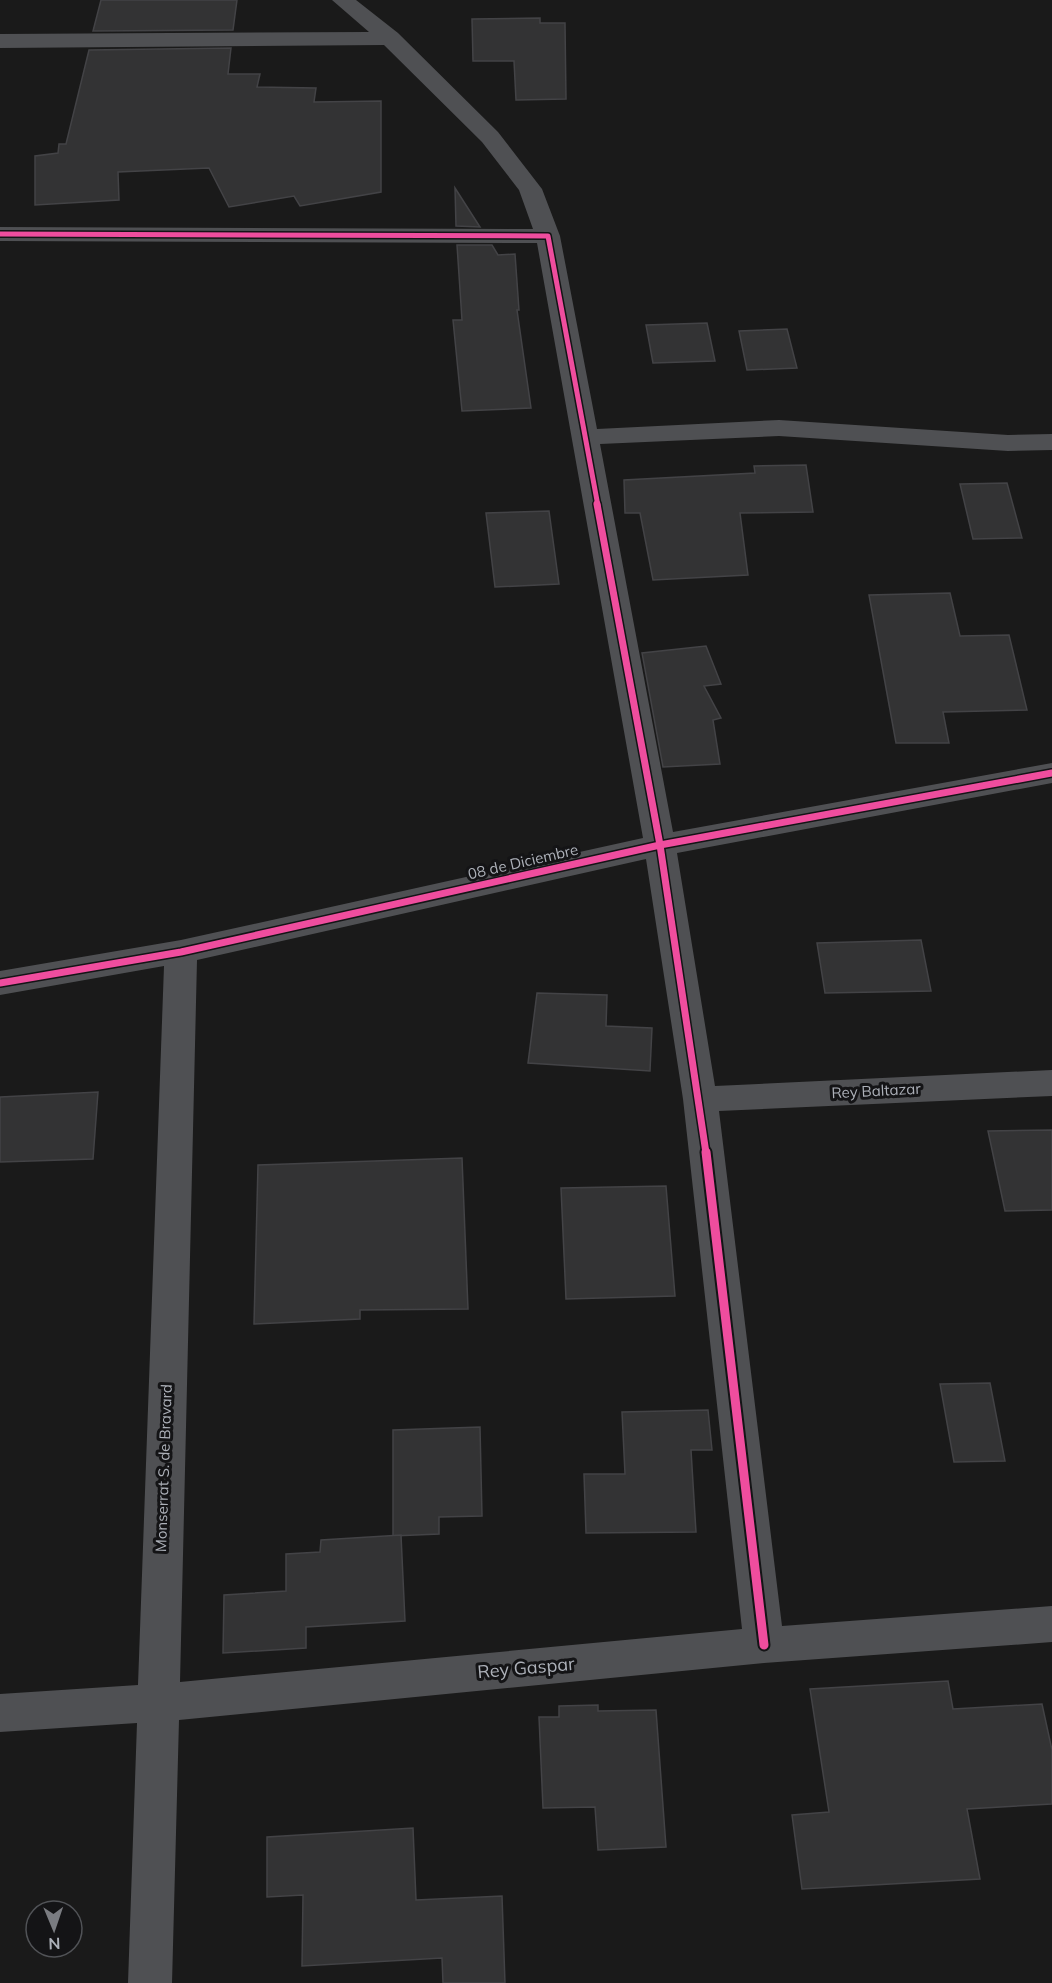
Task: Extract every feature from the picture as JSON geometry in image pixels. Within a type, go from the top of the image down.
[{"type":"street","points":[[343,0],[390,38],[490,136],[530,189],[548,236],[660,845],[700,1099],[764,1645]]},
{"type":"street","points":[[0,41],[390,38]]},
{"type":"street","points":[[0,234],[548,236]]},
{"type":"street","points":[[585,437],[779,428],[1008,443],[1052,442]]},
{"type":"street","name":"08 de Diciembre","points":[[0,983],[181,952],[660,845],[1052,772]]},
{"type":"street","name":"Monserrat S. de Bravard","points":[[150,1983],[156,1704],[181,952]]},
{"type":"street","name":"Rey Baltazar","points":[[700,1099],[1052,1083]]},
{"type":"street","name":"Rey Gaspar","points":[[0,1713],[156,1704],[764,1645],[1052,1624]]},
{"type":"building","points":[[101,0],[237,0],[233,30],[93,31]]},
{"type":"building","points":[[540,18],[540,23],[565,23],[566,99],[516,100],[514,61],[473,61],[472,19]]},
{"type":"building","points":[[231,48],[228,74],[260,74],[257,87],[316,88],[314,102],[381,101],[381,192],[300,206],[294,196],[229,207],[209,168],[118,172],[119,200],[35,205],[35,156],[58,153],[59,144],[66,144],[89,50]]},
{"type":"building","points":[[455,188],[480,227],[456,226]]},
{"type":"building","points":[[457,245],[492,245],[498,255],[515,254],[519,310],[517,310],[531,408],[462,411],[453,320],[462,320]]},
{"type":"building","points":[[707,323],[715,361],[653,363],[646,325]]},
{"type":"building","points":[[787,329],[797,368],[747,370],[739,331]]},
{"type":"building","points":[[806,465],[813,512],[740,513],[748,575],[653,580],[640,513],[625,513],[624,480],[755,473],[754,466]]},
{"type":"building","points":[[1007,483],[1022,538],[973,539],[960,484]]},
{"type":"building","points":[[549,511],[559,584],[495,587],[486,513]]},
{"type":"building","points":[[950,593],[960,636],[1009,635],[1027,710],[943,712],[949,743],[896,743],[869,595]]},
{"type":"building","points":[[706,646],[721,684],[704,686],[721,718],[713,720],[720,764],[663,767],[642,653]]},
{"type":"building","points":[[921,940],[931,991],[825,993],[817,943]]},
{"type":"building","points":[[537,993],[607,995],[606,1026],[652,1028],[650,1071],[528,1063]]},
{"type":"building","points":[[98,1092],[93,1159],[0,1162],[0,1097]]},
{"type":"building","points":[[1052,1130],[1052,1210],[1005,1211],[988,1131]]},
{"type":"building","points":[[462,1158],[468,1309],[360,1310],[360,1319],[254,1324],[258,1165]]},
{"type":"building","points":[[666,1186],[675,1296],[566,1299],[561,1188]]},
{"type":"building","points":[[990,1383],[1005,1461],[954,1462],[940,1384]]},
{"type":"building","points":[[708,1410],[712,1450],[691,1450],[696,1532],[586,1533],[584,1474],[625,1474],[622,1412]]},
{"type":"building","points":[[480,1427],[482,1516],[439,1517],[439,1534],[393,1536],[393,1430]]},
{"type":"building","points":[[401,1535],[405,1621],[306,1627],[306,1648],[223,1653],[224,1595],[286,1591],[286,1554],[320,1552],[321,1540]]},
{"type":"building","points":[[948,1681],[953,1709],[1042,1704],[1052,1750],[1052,1804],[967,1809],[980,1879],[802,1889],[792,1815],[829,1812],[810,1689]]},
{"type":"building","points":[[598,1705],[598,1711],[656,1710],[666,1847],[598,1850],[595,1807],[543,1808],[539,1717],[559,1717],[559,1706]]},
{"type":"building","points":[[413,1828],[416,1900],[502,1896],[505,1983],[443,1983],[442,1958],[302,1966],[303,1895],[267,1897],[267,1837]]},
{"type":"cycle path","points":[[0,234],[548,236],[660,845],[700,1099],[764,1645]]},
{"type":"cycle path","points":[[0,983],[181,952],[660,845],[1052,773]]}]
